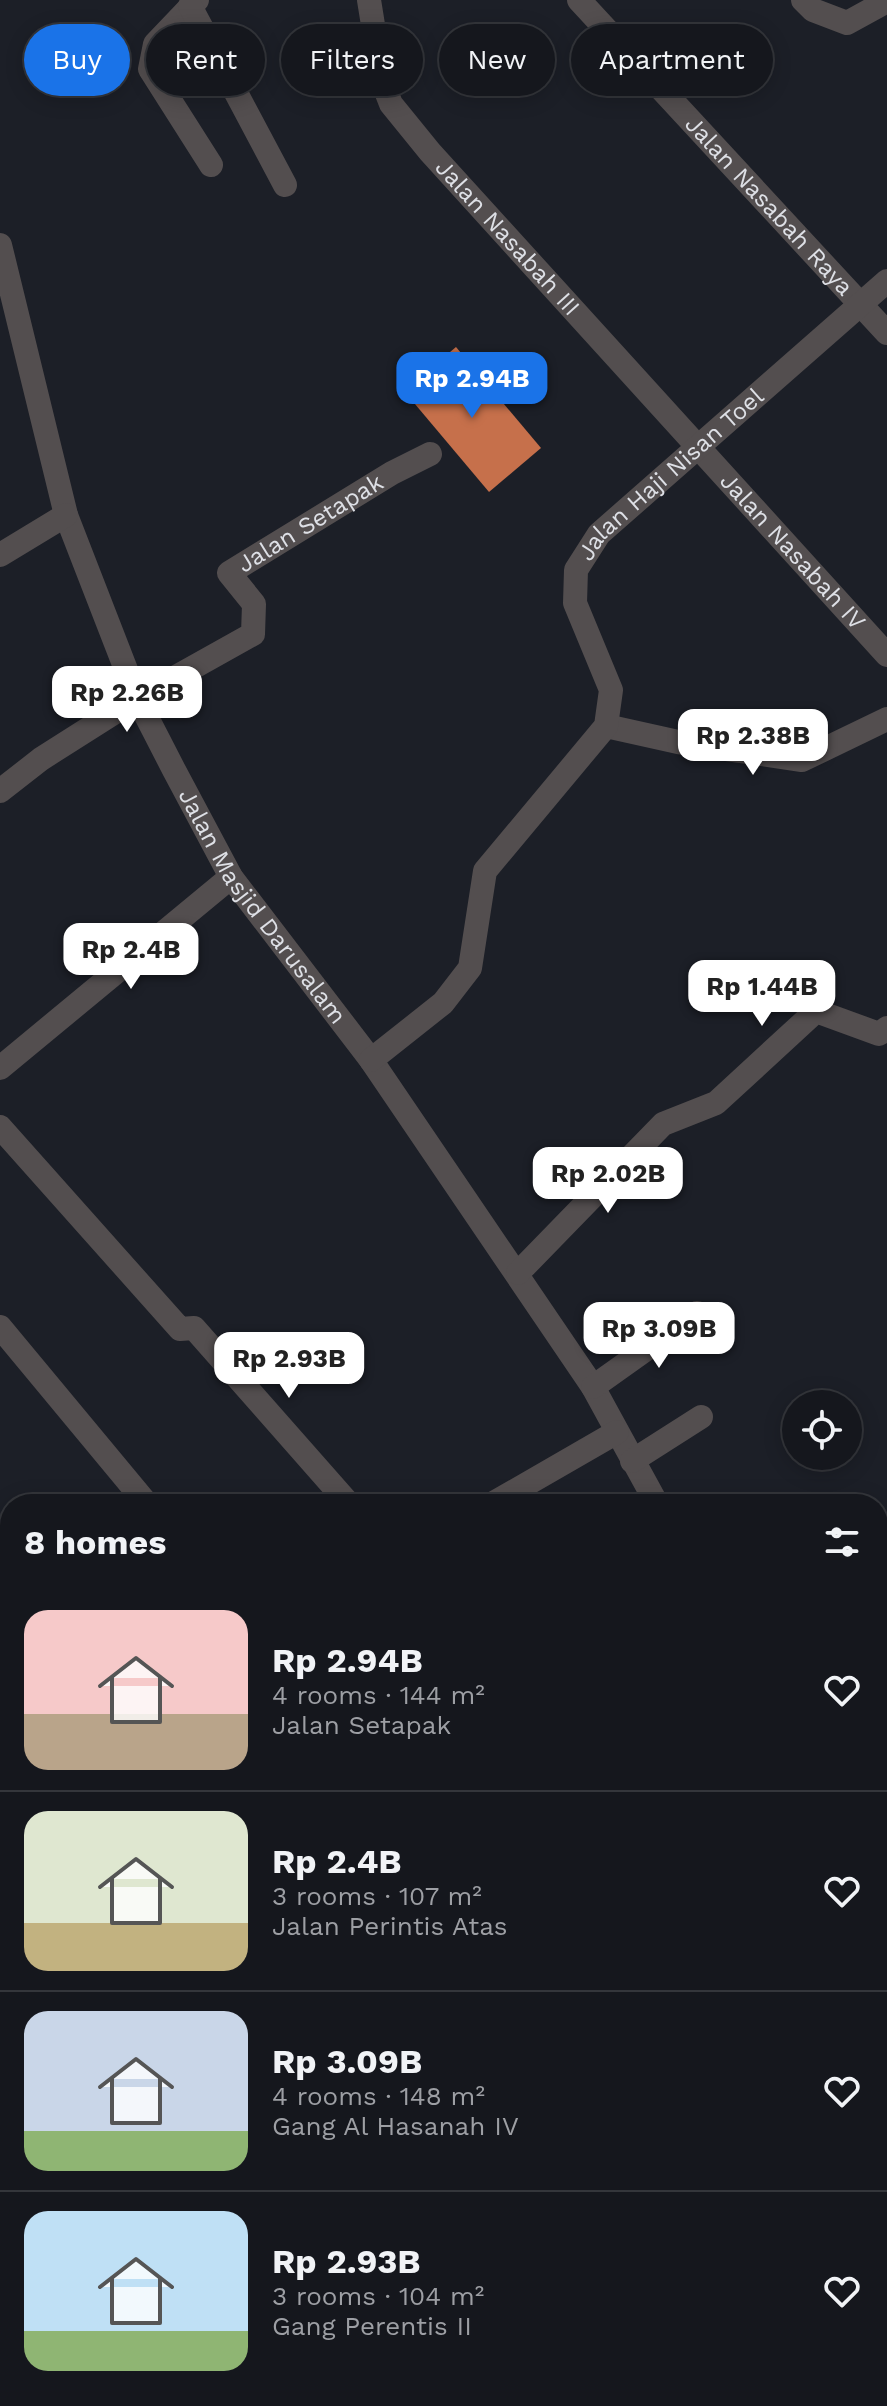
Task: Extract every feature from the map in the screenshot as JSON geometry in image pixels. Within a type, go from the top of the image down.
[{"type":"street","name":"Jalan Nasabah III","points":[[369,0],[382,81],[391,104],[430,152],[699,450]]},
{"type":"street","name":"Jalan Nasabah Raya","points":[[579,0],[887,333]]},
{"type":"street","points":[[803,0],[813,10],[847,23],[887,1]]},
{"type":"street","points":[[211,165],[155,80],[151,55],[155,44],[193,3],[285,185]]},
{"type":"street","name":"Jalan Masjid Darusalam","points":[[0,245],[66,515],[144,694],[231,877],[371,1060],[518,1273],[593,1387],[651,1494]]},
{"type":"street","name":"Jalan Haji Nisan Toel","points":[[606,726],[611,690],[575,603],[576,570],[599,534],[699,450],[887,281]]},
{"type":"street","name":"Jalan Nasabah IV","points":[[699,450],[887,655]]},
{"type":"street","name":"Jalan Setapak","points":[[144,694],[253,634],[254,604],[229,573],[392,473],[430,454]]},
{"type":"street","points":[[0,555],[66,515]]},
{"type":"street","points":[[0,791],[41,759],[144,694]]},
{"type":"street","points":[[371,1060],[443,1003],[470,968],[485,871],[606,726],[678,742],[802,760],[887,719]]},
{"type":"street","points":[[0,1068],[231,877]]},
{"type":"street","points":[[518,1273],[663,1124],[716,1103],[816,1011],[879,1034],[887,1028]]},
{"type":"street","points":[[0,1127],[180,1329],[194,1328],[340,1494]]},
{"type":"street","points":[[593,1387],[697,1313]]},
{"type":"street","points":[[0,1327],[139,1494]]},
{"type":"street","points":[[632,1461],[701,1417]]},
{"type":"street","points":[[509,1494],[617,1432]]},
{"type":"building","points":[[456,347],[541,448],[489,492],[404,391]]}]
